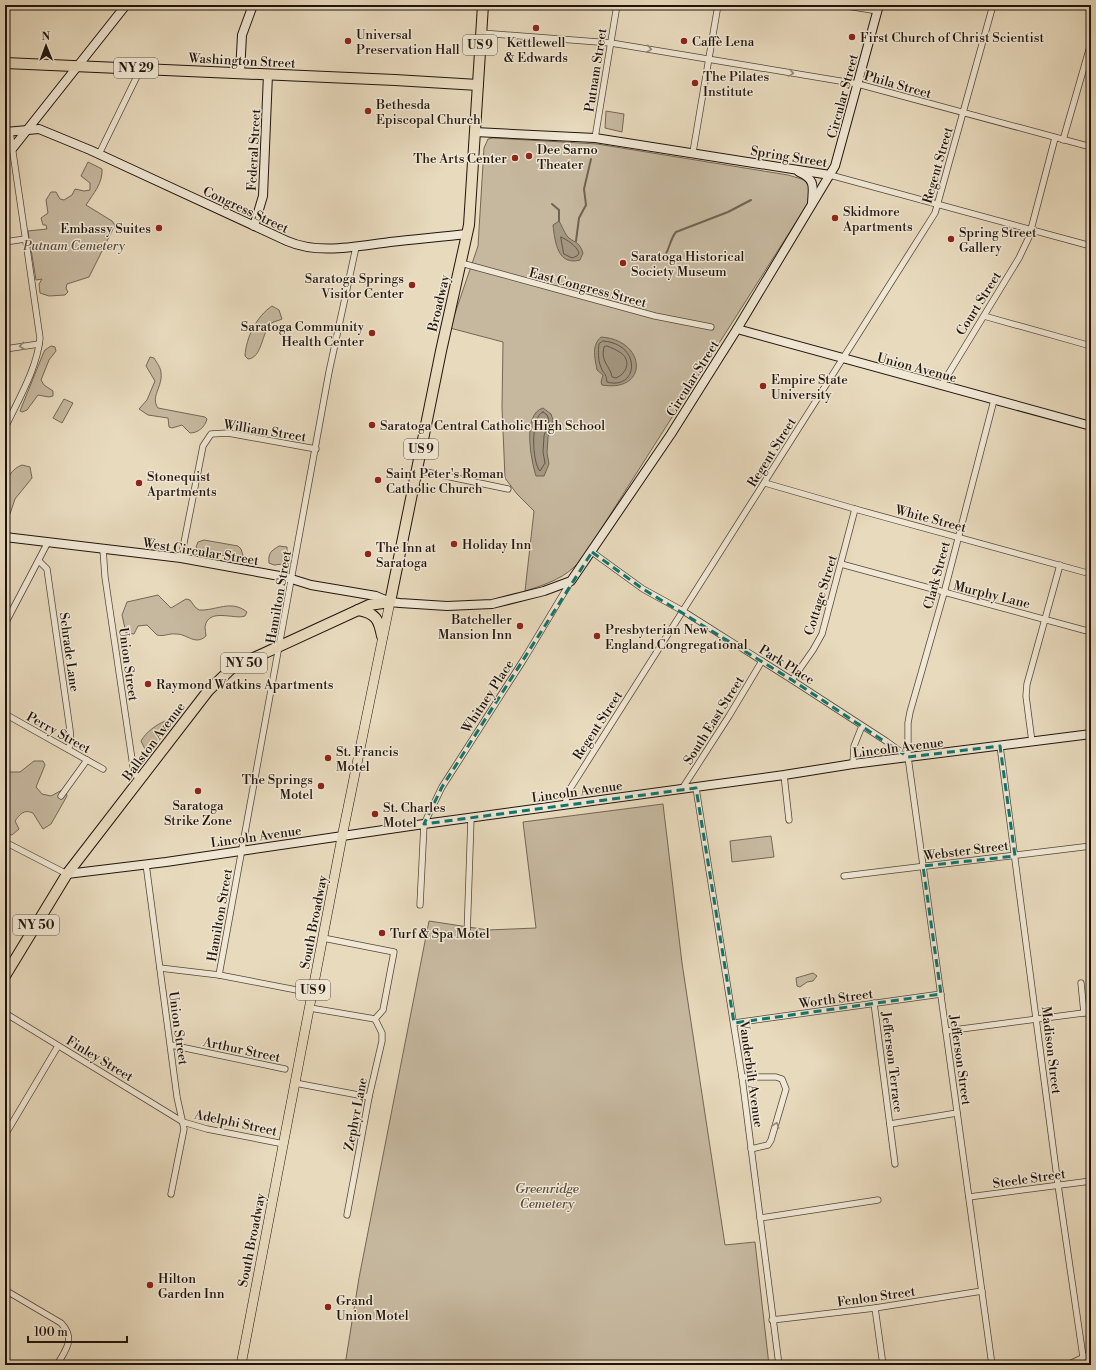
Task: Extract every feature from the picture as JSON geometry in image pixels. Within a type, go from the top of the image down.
[{"type":"highway","name":"Broadway","points":[[390,602],[440,351],[467,234],[483,5]]},
{"type":"highway","name":"Washington Street","points":[[5,63],[141,68],[478,85]]},
{"type":"highway","name":"Ballston Avenue","points":[[5,976],[67,874],[221,677],[232,668],[280,648],[369,605],[390,602]]},
{"type":"highway","points":[[358,610],[368,612],[376,618],[382,636]]},
{"type":"main road","name":"South Broadway","points":[[241,1365],[342,837],[390,602]]},
{"type":"street","points":[[12,149],[126,5]]},
{"type":"street","points":[[240,73],[242,35],[253,5]]},
{"type":"street","name":"Putnam Street","points":[[595,138],[617,5]]},
{"type":"street","points":[[693,152],[718,5]]},
{"type":"street","points":[[841,5],[879,8]]},
{"type":"street","name":"Regent Street","points":[[565,805],[568,792],[935,213],[993,5]]},
{"type":"street","name":"Circular Street","points":[[571,581],[671,434],[737,329],[835,166],[879,8]]},
{"type":"street","name":"Phila Street","points":[[481,33],[611,43],[858,84],[1091,147]]},
{"type":"street","points":[[1064,140],[1090,55],[1091,43]]},
{"type":"street","points":[[99,154],[141,68]]},
{"type":"street","name":"Federal Street","points":[[254,226],[262,196],[268,74]]},
{"type":"street","name":"Congress Street","points":[[8,132],[39,129],[99,154],[287,241],[306,248],[321,249],[356,246],[467,234]]},
{"type":"street","points":[[5,428],[22,393],[39,344],[26,239],[8,132]]},
{"type":"street","name":"Spring Street","points":[[475,132],[595,138],[793,168],[830,175],[1030,231],[1091,246]]},
{"type":"street","name":"Court Street","points":[[941,386],[1019,258],[1030,231],[1055,138]]},
{"type":"street","points":[[793,168],[809,177],[813,186],[812,205]]},
{"type":"street","points":[[5,242],[26,239]]},
{"type":"street","name":"Hamilton Street","points":[[219,975],[241,850],[280,648],[329,372],[356,246]]},
{"type":"street","name":"East Congress Street","points":[[461,263],[655,316],[711,328]]},
{"type":"street","points":[[984,316],[1091,346]]},
{"type":"street","name":"Union Avenue","points":[[737,329],[1091,426]]},
{"type":"street","points":[[5,349],[39,344]]},
{"type":"street","name":"Clark Street","points":[[908,757],[908,723],[910,712],[944,593],[994,400]]},
{"type":"street","name":"William Street","points":[[182,558],[203,446],[211,434],[228,433],[316,449]]},
{"type":"street","points":[[417,470],[508,489]]},
{"type":"street","name":"White Street","points":[[765,483],[1091,574]]},
{"type":"street","name":"Cottage Street","points":[[792,680],[813,650],[822,634],[854,509]]},
{"type":"street","name":"West Circular Street","points":[[5,536],[182,558],[376,596],[390,602]]},
{"type":"street","points":[[5,624],[48,542]]},
{"type":"street","name":"Union Street","points":[[103,549],[104,577],[134,773],[140,780]]},
{"type":"street","name":"Park Place","points":[[592,552],[643,589],[683,611],[792,680],[886,740],[908,757]]},
{"type":"street","name":"Schrade Lane","points":[[39,561],[47,569],[70,730],[71,743],[68,749]]},
{"type":"street","name":"Murphy Lane","points":[[841,564],[1091,632]]},
{"type":"street","points":[[1032,742],[1026,696],[1027,684],[1046,620],[1060,565]]},
{"type":"street","points":[[390,602],[446,606],[492,604],[544,592],[571,581]]},
{"type":"street","name":"Whitney Place","points":[[424,824],[442,787],[524,659],[571,581]]},
{"type":"street","name":"South East Street","points":[[682,789],[762,661]]},
{"type":"street","name":"Perry Street","points":[[5,714],[103,769]]},
{"type":"street","points":[[853,764],[854,746],[862,726]]},
{"type":"street","name":"Lincoln Avenue","points":[[67,874],[784,776],[853,764],[1091,734]]},
{"type":"street","name":"Madison Street","points":[[1000,746],[1016,856],[1058,1185],[1083,1357]]},
{"type":"street","name":"Jefferson Street","points":[[908,757],[992,1365]]},
{"type":"street","points":[[61,796],[87,760]]},
{"type":"street","points":[[784,776],[789,820]]},
{"type":"street","name":"Vanderbilt Avenue","points":[[696,788],[742,1077],[772,1320],[779,1365]]},
{"type":"street","points":[[467,936],[471,818]]},
{"type":"street","points":[[420,905],[424,824]]},
{"type":"street","points":[[5,842],[67,874]]},
{"type":"street","name":"Webster Street","points":[[844,876],[1091,846]]},
{"type":"street","name":"Union Street","points":[[146,864],[177,1097],[184,1129],[171,1194]]},
{"type":"street","points":[[310,1008],[375,1019],[383,1010],[394,952],[323,938]]},
{"type":"street","points":[[160,968],[219,975],[312,993]]},
{"type":"street","points":[[1081,983],[1084,1013]]},
{"type":"street","name":"Worth Street","points":[[734,1023],[941,994]]},
{"type":"street","name":"Jefferson Terrace","points":[[874,1004],[896,1164]]},
{"type":"street","points":[[946,1031],[1091,1012]]},
{"type":"street","name":"Finley Street","points":[[5,1013],[183,1122]]},
{"type":"street","name":"Zephyr Lane","points":[[347,1215],[369,1097],[382,1041],[382,1033],[375,1019]]},
{"type":"street","name":"Arthur Street","points":[[171,1045],[285,1069]]},
{"type":"street","points":[[5,1135],[58,1046]]},
{"type":"street","points":[[742,1077],[776,1077],[782,1079],[786,1089],[772,1140],[768,1145],[751,1149]]},
{"type":"street","points":[[295,1083],[369,1097]]},
{"type":"street","name":"Jefferson Terrace","points":[[890,1124],[958,1113]]},
{"type":"street","name":"Adelphi Street","points":[[183,1122],[207,1129],[284,1144]]},
{"type":"street","name":"Steele Street","points":[[969,1197],[1091,1181]]},
{"type":"street","points":[[760,1218],[878,1200]]},
{"type":"street","name":"Fenlon Street","points":[[772,1320],[875,1308],[982,1291]]},
{"type":"street","points":[[6,1292],[61,1324],[67,1330],[69,1339],[67,1347],[57,1365]]},
{"type":"street","points":[[875,1308],[883,1365]]},
{"type":"street","points":[[1068,1365],[1091,1354]]},
{"type":"highlighted area","points":[[592,552],[643,589],[792,680],[908,757],[1000,746],[1015,856],[923,866],[941,994],[734,1023],[696,788],[424,824],[442,787]]},
{"type":"green space","points":[[606,111],[624,114],[622,132],[605,128]]},
{"type":"green space","points":[[493,138],[597,144],[788,175],[805,180],[811,187],[810,200],[589,548],[575,566],[568,572],[544,585],[525,591],[534,511],[517,494],[505,478],[502,407],[503,342],[450,328],[478,246],[484,148],[488,139]]},
{"type":"green space","name":"Putnam Cemetery","points":[[88,162],[102,169],[102,174],[97,188],[86,205],[112,221],[115,225],[89,277],[67,284],[66,288],[68,292],[65,295],[49,296],[40,293],[39,284],[42,279],[36,280],[28,231],[47,229],[46,225],[43,225],[41,218],[48,213],[46,200],[51,192],[56,192],[60,199],[64,200],[72,195],[75,189],[84,191],[90,190],[90,183],[81,176]]},
{"type":"green space","points":[[272,306],[279,310],[282,319],[270,324],[267,328],[259,350],[253,358],[248,359],[245,356],[250,334],[257,321]]},
{"type":"green space","points":[[51,346],[55,347],[56,351],[49,360],[41,380],[44,385],[53,391],[53,396],[49,397],[38,395],[27,410],[22,412],[20,411],[43,354],[45,350]]},
{"type":"green space","points":[[150,357],[154,358],[161,371],[161,378],[155,400],[158,408],[205,417],[207,419],[206,422],[198,431],[190,433],[182,425],[172,428],[169,427],[168,418],[148,415],[139,409],[147,400],[155,381],[146,366]]},
{"type":"green space","points":[[64,399],[73,403],[62,423],[53,418]]},
{"type":"green space","points":[[22,465],[30,467],[32,478],[15,499],[10,514],[5,517],[5,494],[7,480],[15,469]]},
{"type":"green space","points":[[204,540],[238,546],[241,549],[244,559],[198,551],[196,547],[198,542]]},
{"type":"green space","points":[[279,546],[287,547],[287,556],[283,564],[274,565],[269,563],[271,553]]},
{"type":"green space","points":[[158,595],[171,608],[186,599],[190,600],[199,610],[223,606],[235,606],[247,612],[245,616],[240,617],[211,617],[207,621],[205,627],[206,636],[198,640],[191,639],[180,634],[162,636],[157,635],[147,625],[138,626],[134,634],[126,633],[122,615],[127,602]]},
{"type":"green space","points":[[165,721],[170,727],[152,749],[145,749],[141,741],[143,738],[152,729]]},
{"type":"green space","points":[[34,761],[43,761],[45,765],[36,787],[42,794],[51,796],[62,790],[66,791],[67,796],[51,824],[43,829],[33,813],[25,812],[15,821],[19,829],[12,835],[5,834],[5,772],[20,772]]},
{"type":"green space","name":"Greenridge Cemetery","points":[[663,804],[682,963],[725,1245],[755,1242],[769,1365],[345,1365],[359,1278],[429,921],[488,930],[536,928],[523,822]]},
{"type":"green space","points":[[771,836],[774,857],[732,862],[730,841]]},
{"type":"green space","points":[[813,973],[817,976],[813,981],[807,982],[800,987],[797,986],[796,978]]},
{"type":"water","points":[[559,221],[567,236],[580,246],[583,253],[580,260],[567,260],[559,252],[553,225]]},
{"type":"water","points":[[601,337],[616,340],[627,347],[634,356],[636,365],[634,374],[628,381],[617,385],[602,385],[601,382],[603,375],[597,370],[594,352],[596,344]]},
{"type":"water","points":[[543,408],[551,414],[553,420],[548,437],[547,453],[549,464],[544,476],[536,476],[530,449],[530,428],[532,419],[536,412]]},
{"type":"waterway","points":[[576,241],[579,218],[586,205],[584,189],[591,159]]},
{"type":"waterway","points":[[665,255],[676,232],[728,212],[751,200]]},
{"type":"waterway","points":[[552,204],[559,210],[559,221]]},
{"type":"place","name":"Kettlewell & Edwards","points":[[536,28]]},
{"type":"place","name":"First Church of Christ Scientist","points":[[852,37]]},
{"type":"place","name":"Universal Preservation Hall","points":[[348,41]]},
{"type":"place","name":"Caffè Lena","points":[[684,41]]},
{"type":"place","name":"The Pilates Institute","points":[[695,83]]},
{"type":"place","name":"Bethesda Episcopal Church","points":[[368,111]]},
{"type":"place","name":"Dee Sarno Theater","points":[[529,156]]},
{"type":"place","name":"The Arts Center","points":[[515,158]]},
{"type":"place","name":"Skidmore Apartments","points":[[835,218]]},
{"type":"place","name":"Embassy Suites","points":[[159,228]]},
{"type":"place","name":"Spring Street Gallery","points":[[951,239]]},
{"type":"place","name":"Saratoga Historical Society Museum","points":[[623,263]]},
{"type":"place","name":"Saratoga Springs Visitor Center","points":[[412,285]]},
{"type":"place","name":"Saratoga Community Health Center","points":[[372,333]]},
{"type":"place","name":"Empire State University","points":[[763,386]]},
{"type":"place","name":"Saratoga Central Catholic High School","points":[[372,425]]},
{"type":"place","name":"Saint Peter's Roman Catholic Church","points":[[378,480]]},
{"type":"place","name":"Stonequist Apartments","points":[[139,483]]},
{"type":"place","name":"Holiday Inn","points":[[454,544]]},
{"type":"place","name":"The Inn at Saratoga","points":[[368,554]]},
{"type":"place","name":"Batcheller Mansion Inn","points":[[520,626]]},
{"type":"place","name":"Presbyterian New England Congregational","points":[[597,636]]},
{"type":"place","name":"Raymond Watkins Apartments","points":[[148,684]]},
{"type":"place","name":"St. Francis Motel","points":[[328,758]]},
{"type":"place","name":"The Springs Motel","points":[[321,786]]},
{"type":"place","name":"Saratoga Strike Zone","points":[[198,791]]},
{"type":"place","name":"St. Charles Motel","points":[[375,814]]},
{"type":"place","name":"Turf & Spa Motel","points":[[382,933]]},
{"type":"place","name":"Hilton Garden Inn","points":[[150,1285]]},
{"type":"place","name":"Grand Union Motel","points":[[328,1307]]}]
